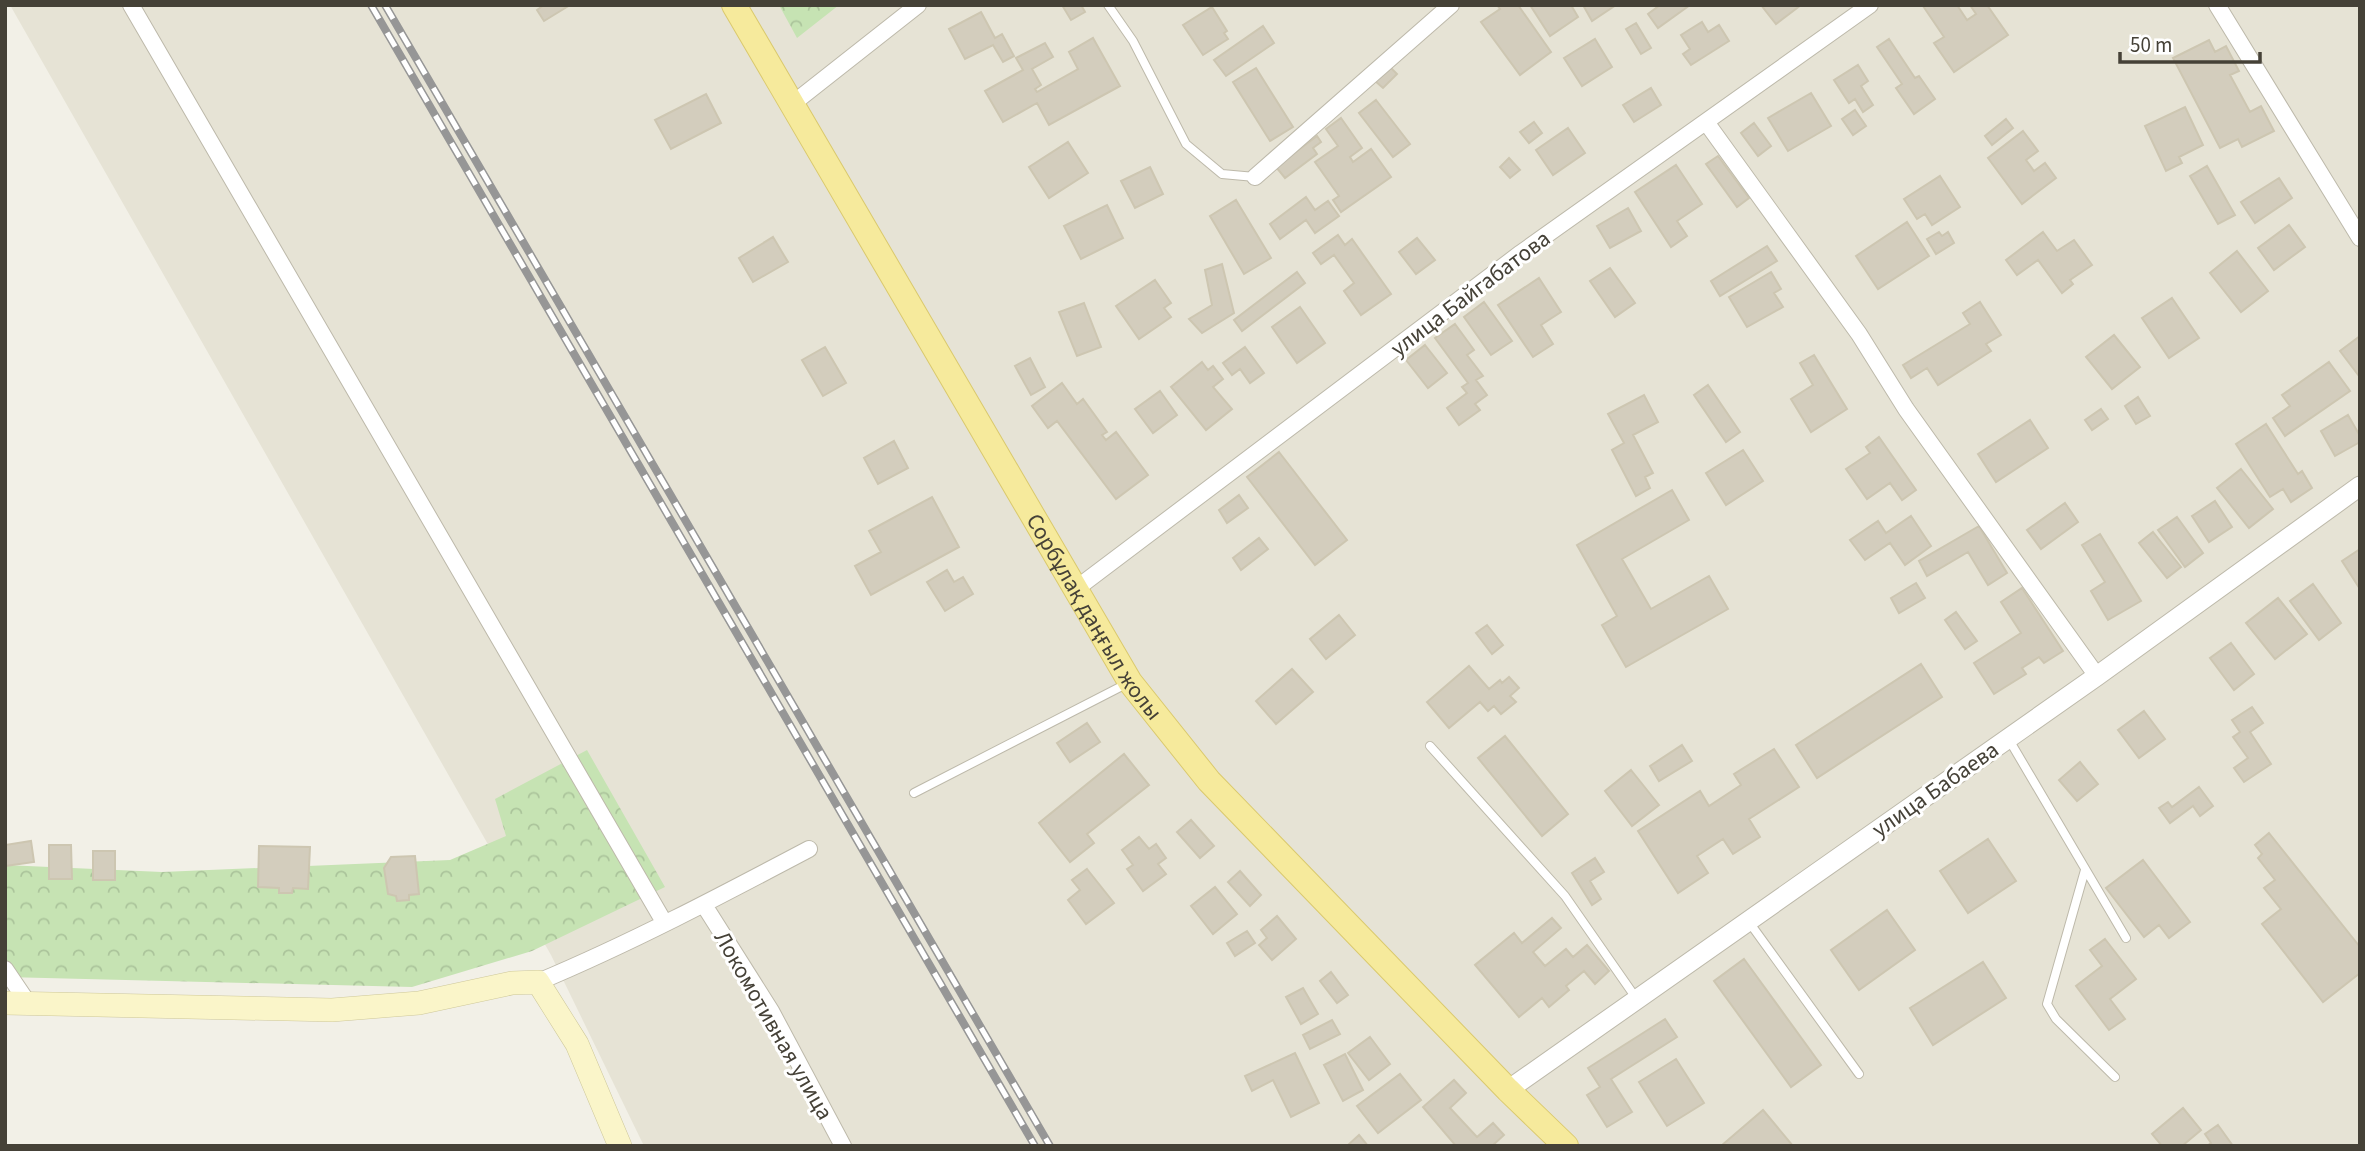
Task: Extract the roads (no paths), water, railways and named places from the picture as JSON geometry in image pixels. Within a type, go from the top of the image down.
[{"type":"main road","name":"Сорбұлақ даңғыл жолы","points":[[734,5],[1130,682],[1209,781],[1508,1090],[1566,1146]]},
{"type":"main road","points":[[16,1003],[332,1010],[419,1003],[512,984],[538,982],[577,1044],[620,1146]]},
{"type":"street","points":[[131,5],[664,922]]},
{"type":"street","points":[[791,105],[918,5]]},
{"type":"street","points":[[1255,177],[1451,5]]},
{"type":"street","name":"улица Байгабатова","points":[[1077,588],[1521,253],[1870,5]]},
{"type":"street","points":[[2217,5],[2360,238]]},
{"type":"street","points":[[1706,122],[1859,334],[1906,409],[2097,676]]},
{"type":"street","name":"улица Бабаева","points":[[1508,1090],[2097,676],[2360,486]]},
{"type":"street","points":[[538,982],[584,963],[664,922],[704,905],[809,849]]},
{"type":"street","name":"Локомотивная улица","points":[[704,905],[771,1011],[843,1146]]},
{"type":"street","points":[[5,970],[16,1003]]},
{"type":"lane","points":[[1108,5],[1133,41],[1186,144],[1222,174],[1255,177]]},
{"type":"lane","points":[[914,793],[1130,682]]},
{"type":"lane","points":[[2008,738],[2126,938]]},
{"type":"lane","points":[[1430,746],[1564,896],[1636,999]]},
{"type":"lane","points":[[2085,870],[2047,1003],[2056,1019],[2115,1077]]},
{"type":"lane","points":[[1747,920],[1859,1074]]},
{"type":"railway","points":[[371,5],[1035,1146]]},
{"type":"railway","points":[[385,5],[1050,1146]]}]
